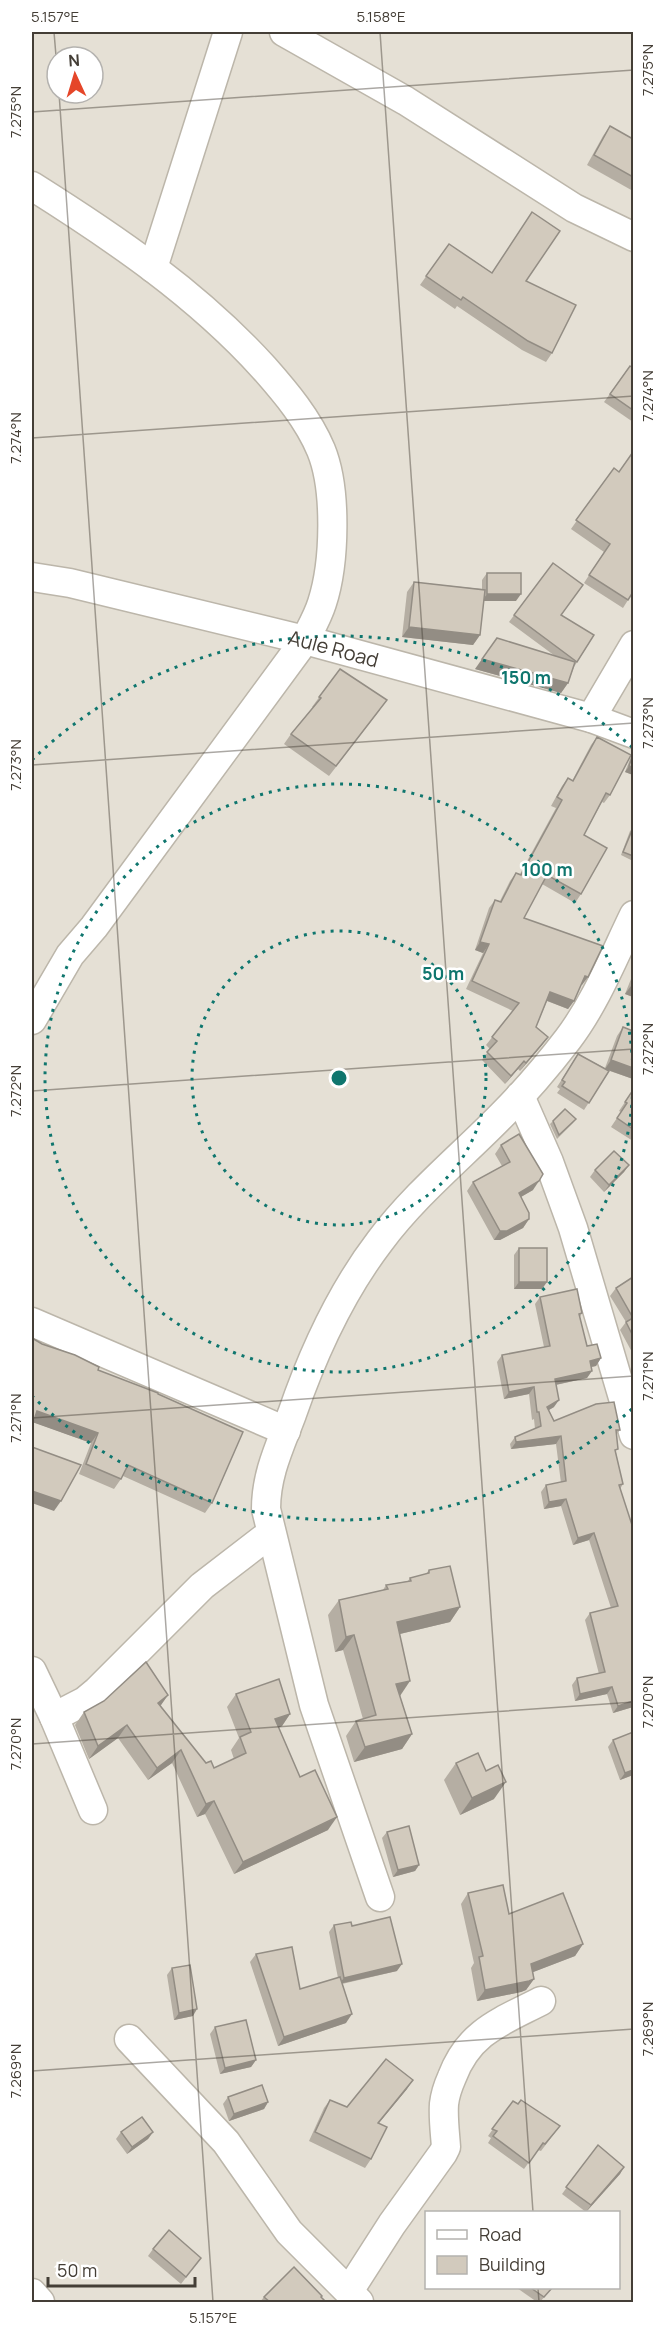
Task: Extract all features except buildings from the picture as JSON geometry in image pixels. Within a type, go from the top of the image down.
[{"type":"street","points":[[153,268],[228,32]]},
{"type":"street","points":[[284,32],[406,101],[574,208],[633,237]]},
{"type":"street","points":[[32,186],[183,290],[244,347],[302,414],[322,452],[330,490],[332,539],[322,604],[305,640],[94,927],[70,955],[32,1020]]},
{"type":"street","name":"Aule Road","points":[[32,577],[70,583],[305,640],[591,718],[633,734]]},
{"type":"street","points":[[591,718],[633,645]]},
{"type":"street","points":[[380,1897],[314,1705],[266,1509],[266,1489],[271,1466],[306,1373],[349,1286],[380,1240],[408,1207],[520,1096],[570,1037],[595,995],[633,915]]},
{"type":"street","points":[[520,1096],[549,1162],[573,1228],[633,1435]]},
{"type":"street","points":[[32,1322],[286,1431]]},
{"type":"street","points":[[54,1717],[86,1701],[98,1691],[202,1586],[271,1533]]},
{"type":"street","points":[[32,1671],[93,1810]]},
{"type":"street","points":[[129,2039],[226,2142],[289,2232],[354,2297],[392,2224],[443,2153],[446,2146],[444,2105],[457,2064],[472,2042],[494,2025],[541,2001]]},
{"type":"street","points":[[32,2293],[40,2302]]},
{"type":"shaded area","points":[[32,32],[633,32],[633,2302],[32,2302]]}]
